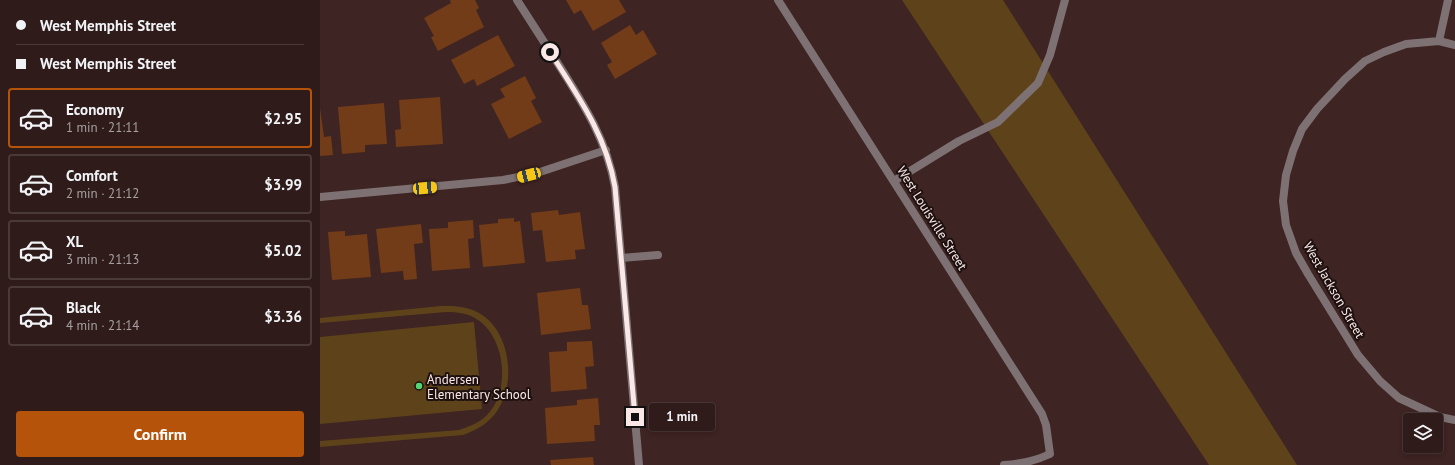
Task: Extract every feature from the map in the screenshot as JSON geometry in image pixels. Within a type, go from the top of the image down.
[{"type":"street","points":[[517,0],[595,124],[612,169],[615,187],[639,465]]},
{"type":"street","name":"West Louisville Street","points":[[778,0],[1042,414],[1046,425],[1050,454],[1038,460],[1004,465]]},
{"type":"street","points":[[894,181],[959,141],[998,122],[1038,82],[1050,55],[1065,0]]},
{"type":"street","points":[[1440,41],[1448,0]]},
{"type":"street","name":"West Jackson Street","points":[[1455,45],[1440,41],[1406,44],[1365,61],[1345,79],[1317,109],[1302,129],[1293,151],[1286,175],[1283,201],[1286,225],[1296,253],[1358,355],[1380,381],[1398,398],[1440,417],[1455,420]]},
{"type":"street","points":[[320,197],[503,180],[537,173],[606,150]]},
{"type":"street","points":[[621,258],[658,255]]},
{"type":"shaded area","points":[[902,0],[1003,0],[1297,465],[1209,465]]},
{"type":"shaded area","points":[[441,306],[460,307],[479,313],[489,321],[498,332],[504,344],[508,372],[507,386],[503,399],[494,415],[482,426],[463,435],[320,447],[320,441],[459,430],[477,423],[486,416],[494,406],[499,394],[502,380],[502,366],[495,340],[478,320],[471,316],[463,313],[446,312],[320,323],[320,318]]},
{"type":"shaded area","points":[[474,322],[482,409],[320,424],[320,337]]},
{"type":"building","points":[[450,0],[475,0],[479,8],[476,10],[484,27],[438,51],[431,37],[434,36],[424,18],[451,3]]},
{"type":"building","points":[[566,0],[619,0],[626,12],[593,31],[581,10],[574,14]]},
{"type":"building","points":[[630,25],[636,35],[643,30],[657,54],[615,79],[607,65],[612,62],[601,43]]},
{"type":"building","points":[[498,35],[515,66],[477,86],[474,79],[464,84],[451,60]]},
{"type":"building","points":[[525,76],[536,98],[531,101],[542,122],[509,139],[491,104],[505,97],[500,89]]},
{"type":"building","points":[[440,97],[443,144],[396,147],[395,130],[401,129],[399,100]]},
{"type":"building","points":[[384,103],[387,144],[365,145],[365,152],[342,154],[338,107]]},
{"type":"building","points":[[320,108],[324,137],[331,136],[333,155],[320,156]]},
{"type":"building","points":[[558,210],[559,215],[580,212],[585,249],[575,250],[576,259],[546,262],[542,230],[533,231],[531,213]]},
{"type":"building","points":[[514,218],[514,222],[520,221],[525,263],[483,267],[479,225],[498,223],[498,219]]},
{"type":"building","points":[[473,220],[474,238],[468,239],[470,268],[432,271],[429,229],[448,228],[448,222]]},
{"type":"building","points":[[421,224],[423,243],[414,244],[417,279],[404,280],[403,271],[381,273],[376,229]]},
{"type":"building","points":[[345,231],[345,236],[367,234],[371,277],[332,280],[328,232]]},
{"type":"building","points":[[580,288],[582,305],[588,305],[591,329],[541,335],[537,293]]},
{"type":"building","points":[[592,341],[594,366],[585,367],[587,389],[551,392],[549,352],[567,351],[567,342]]},
{"type":"building","points":[[598,398],[600,425],[594,425],[595,441],[547,444],[545,408],[577,405],[577,400]]},
{"type":"building","points":[[593,457],[594,465],[551,465],[550,460]]},
{"type":"place","name":"Andersen Elementary School","points":[[419,386]]},
{"type":"route","points":[[550,52],[595,124],[612,169],[615,187],[635,417]]}]
